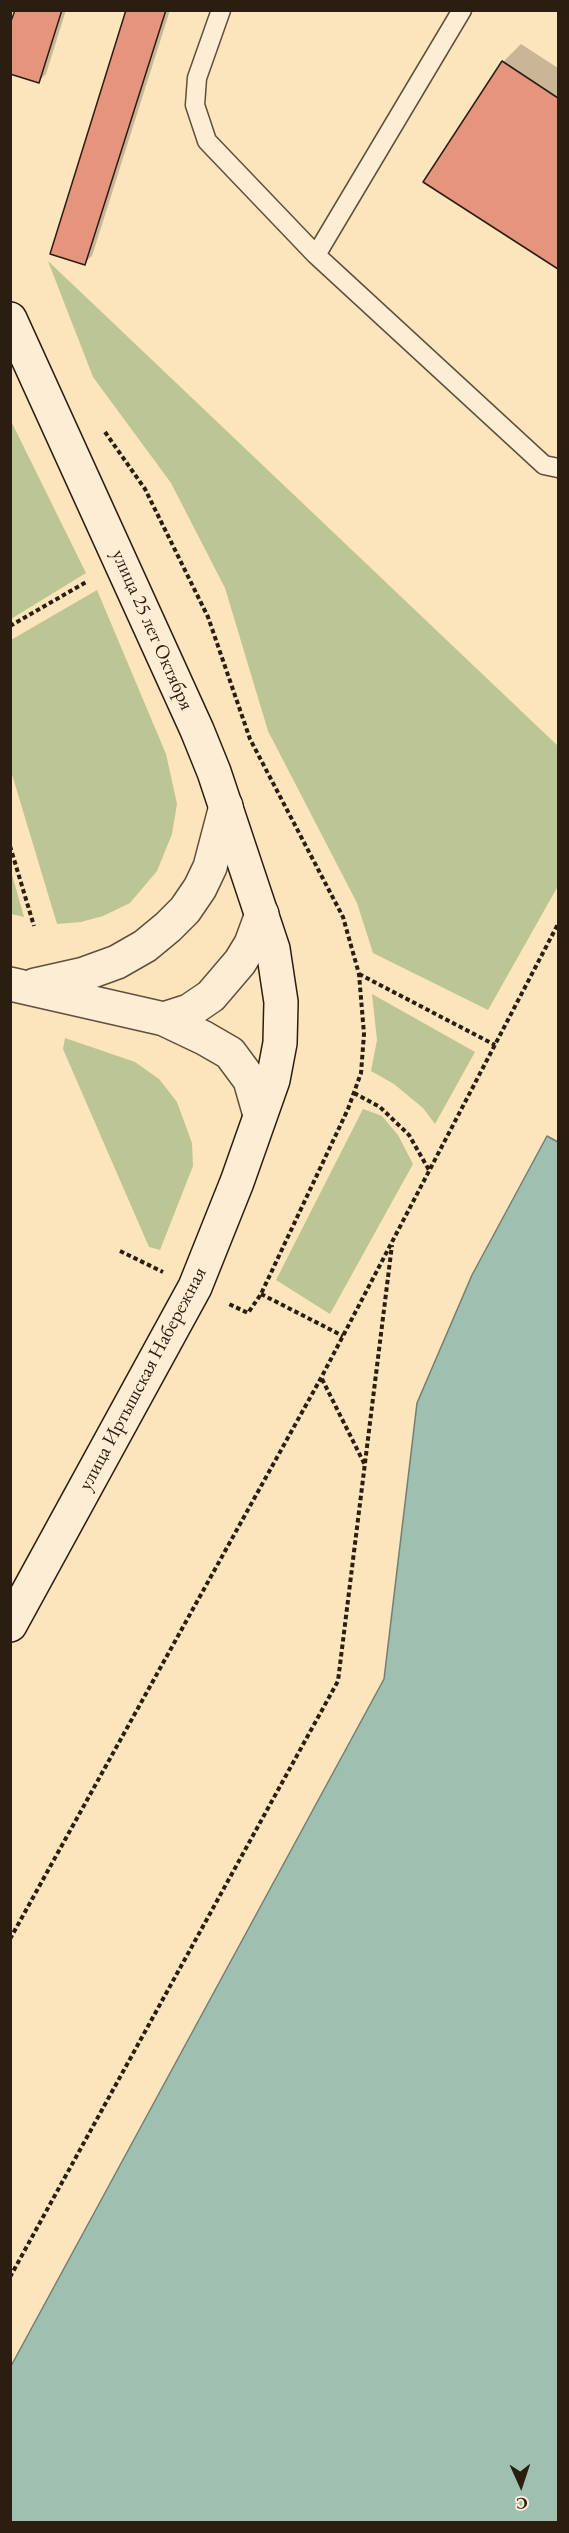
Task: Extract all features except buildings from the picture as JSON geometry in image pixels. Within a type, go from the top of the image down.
[{"type":"main road","name":"улица 25 лет Октября","points":[[10,319],[197,730],[226,806],[273,949]]},
{"type":"main road","points":[[16,986],[64,979],[117,962],[145,946],[168,927],[185,910],[200,888],[210,867],[226,806]]},
{"type":"main road","points":[[164,1019],[189,1011],[211,996],[240,962],[251,944],[262,914]]},
{"type":"main road","name":"улица Иртышская Набережная","points":[[10,1625],[195,1287],[273,1080],[280,1043],[280,1002],[273,949]]},
{"type":"main road","points":[[16,986],[164,1019],[230,1053],[250,1080],[260,1115]]},
{"type":"lane","points":[[221,10],[197,78],[195,105],[207,141],[316,255],[544,465],[558,468]]},
{"type":"lane","points":[[316,255],[462,10]]},
{"type":"path","points":[[10,626],[96,576]]},
{"type":"path","points":[[10,846],[34,926]]},
{"type":"path","points":[[10,1939],[321,1378],[558,924]]},
{"type":"path","points":[[359,974],[495,1045]]},
{"type":"path","points":[[354,1093],[380,1107],[409,1135],[429,1171]]},
{"type":"path","points":[[10,2277],[338,1680],[392,1242]]},
{"type":"path","points":[[261,1294],[343,1336]]},
{"type":"path","points":[[321,1378],[365,1466]]},
{"type":"green space","points":[[48,261],[558,746],[558,886],[488,1010],[373,953],[357,903],[268,731],[225,588],[171,483],[93,377]]},
{"type":"green space","points":[[10,419],[86,573],[11,619],[10,619]]},
{"type":"green space","points":[[97,590],[166,754],[177,804],[172,834],[157,871],[130,903],[103,916],[81,922],[57,924],[11,771],[11,640]]},
{"type":"green space","points":[[11,871],[24,917],[11,914]]},
{"type":"green space","points":[[372,994],[475,1052],[435,1124],[423,1108],[394,1084],[371,1071],[377,1040]]},
{"type":"green space","points":[[65,1038],[135,1062],[159,1079],[177,1102],[192,1143],[193,1166],[160,1250],[149,1247],[63,1049]]},
{"type":"green space","points":[[363,1109],[382,1116],[398,1135],[413,1164],[330,1314],[276,1280]]},
{"type":"shaded area","points":[[547,1136],[558,1142],[558,2522],[11,2522],[11,2366],[384,1679],[417,1403],[472,1275]]}]
